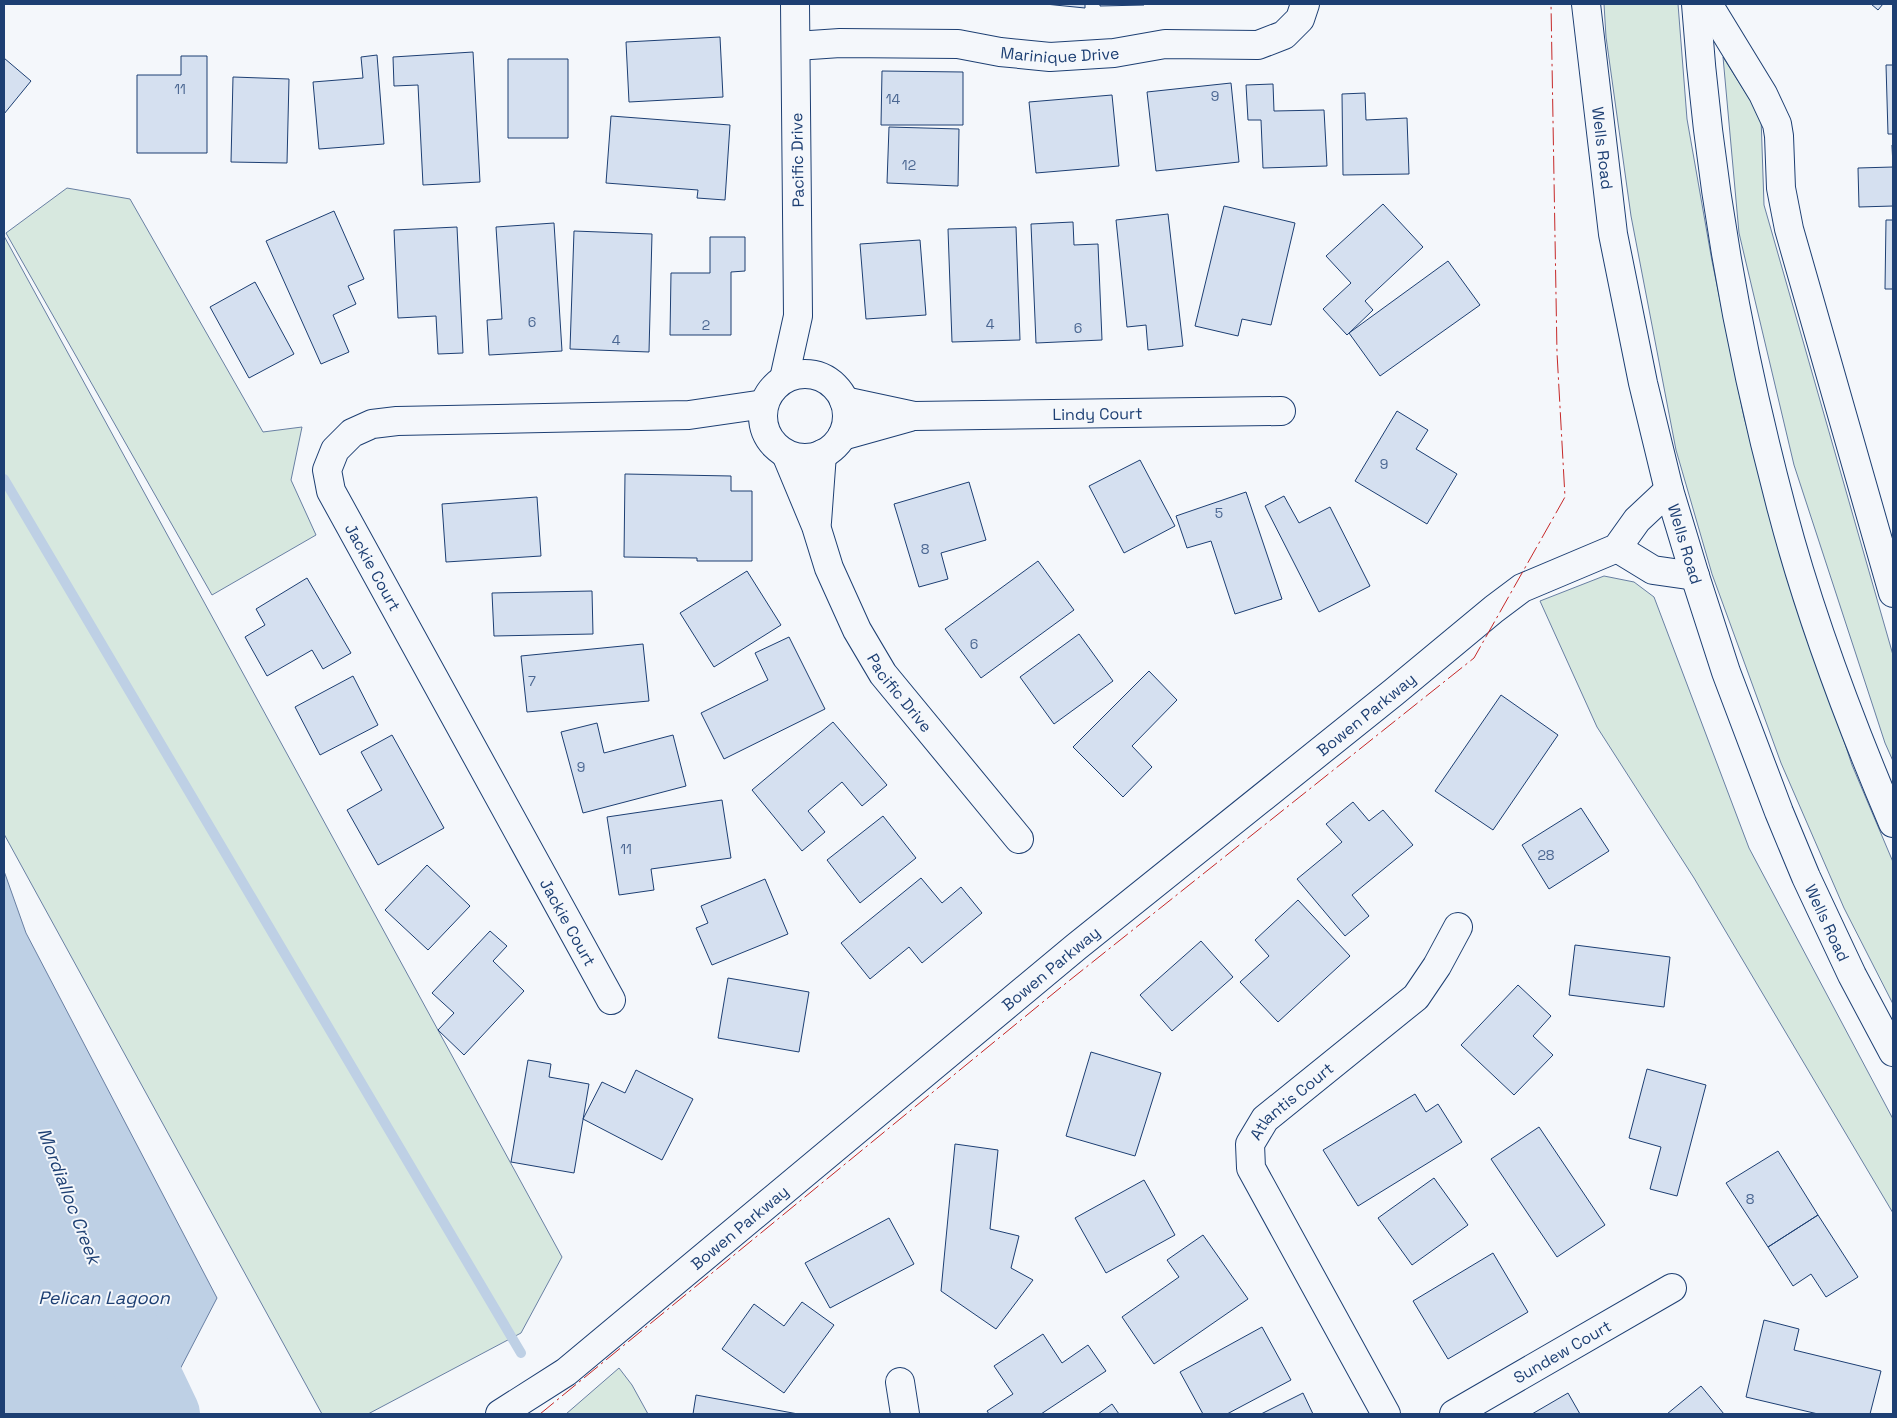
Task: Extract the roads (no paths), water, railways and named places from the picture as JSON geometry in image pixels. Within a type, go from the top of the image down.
[{"type":"street","name":"Pacific Drive","points":[[784,379],[798,316],[795,4]]},
{"type":"street","name":"Marinique Drive","points":[[796,46],[958,44],[1000,52],[1050,57],[1114,53],[1165,44],[1258,45],[1284,35],[1300,19],[1305,4]]},
{"type":"street","name":"Wells Road","points":[[1586,4],[1613,234],[1643,383],[1669,490],[1733,691],[1803,869],[1852,974],[1893,1052]]},
{"type":"street","points":[[1696,4],[1701,68],[1716,189],[1739,324],[1753,391],[1782,511],[1800,571],[1840,690],[1893,823]]},
{"type":"street","points":[[1708,4],[1763,94],[1777,124],[1781,188],[1789,228],[1893,593]]},
{"type":"street","name":"Pacific Drive","points":[[798,316],[817,375]]},
{"type":"street","points":[[794,375],[817,375],[828,381],[838,390],[844,401],[847,412],[842,436],[834,446],[822,454],[810,458],[798,458],[786,454],[770,439],[764,417],[775,386],[784,379],[794,375]]},
{"type":"street","name":"Lindy Court","points":[[844,401],[914,416],[1281,411]]},
{"type":"street","name":"Jackie Court","points":[[611,1000],[331,491],[327,470],[335,450],[352,433],[372,424],[397,421],[689,415],[764,417]]},
{"type":"street","name":"Lindy Court","points":[[842,436],[914,416]]},
{"type":"street","name":"Pacific Drive","points":[[786,454],[816,526],[829,568],[857,630],[883,674],[1019,839]]},
{"type":"street","name":"Pacific Drive","points":[[816,526],[822,454]]},
{"type":"street","points":[[1669,490],[1637,520],[1617,548],[1653,570],[1695,576]]},
{"type":"street","name":"Bowen Parkway","points":[[500,1414],[566,1372],[1076,947],[1394,692],[1494,609],[1522,588],[1617,548]]},
{"type":"street","name":"Atlantis Court","points":[[1386,1414],[1250,1168],[1250,1144],[1265,1119],[1416,997],[1437,966],[1458,926]]},
{"type":"street","name":"Sundew Court","points":[[1454,1414],[1672,1288]]},
{"type":"street","points":[[900,1382],[905,1414]]},
{"type":"water","name":"Pelican Lagoon","points":[[4,871],[26,933],[217,1298],[163,1402],[151,1414],[4,1414]]},
{"type":"waterway","points":[[4,479],[521,1353]]},
{"type":"waterway","name":"Mordialloc Creek","points":[[124,1322],[168,1414]]}]
